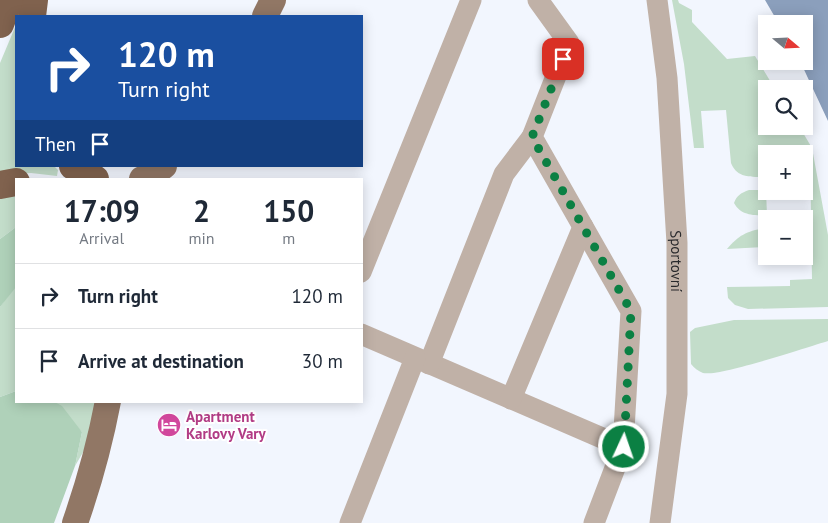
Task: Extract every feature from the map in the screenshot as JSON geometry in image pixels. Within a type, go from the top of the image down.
[{"type":"highway","points":[[0,24],[9,0]]},
{"type":"highway","points":[[32,15],[34,0]]},
{"type":"highway","points":[[75,167],[93,178]]},
{"type":"highway","points":[[0,185],[15,182]]},
{"type":"main road","points":[[266,15],[273,0]]},
{"type":"main road","points":[[144,178],[162,167]]},
{"type":"main road","points":[[75,523],[88,486],[108,403]]},
{"type":"street","points":[[363,267],[471,0]]},
{"type":"street","points":[[350,523],[504,174],[532,137],[569,43],[538,0]]},
{"type":"street","name":"Sportovní","points":[[657,0],[667,78],[677,243],[677,394],[660,523]]},
{"type":"street","points":[[532,137],[631,311],[624,447],[594,523]]},
{"type":"street","points":[[511,399],[583,226]]},
{"type":"street","points":[[363,335],[624,447]]},
{"type":"green space","points":[[672,0],[678,0],[679,3],[692,10],[692,22],[727,59],[755,56],[758,61],[758,70],[763,70],[770,80],[758,80],[758,135],[804,135],[810,145],[758,145],[758,177],[742,175],[736,171],[731,163],[726,110],[701,111],[704,148],[694,148],[684,64]]},
{"type":"green space","points":[[15,27],[15,167],[55,167],[58,170],[57,176],[31,173],[0,175],[0,63]]},
{"type":"green space","points":[[813,153],[828,235],[828,307],[748,309],[735,305],[728,298],[727,287],[790,286],[790,280],[812,279],[813,210],[811,210],[811,200],[813,200]]},
{"type":"green space","points":[[749,190],[758,190],[758,200],[766,200],[767,210],[758,210],[758,215],[744,213],[734,203],[736,198]]},
{"type":"green space","points":[[15,192],[15,228],[0,239],[0,195]]},
{"type":"green space","points":[[15,228],[15,288],[0,307],[0,239]]},
{"type":"green space","points":[[758,230],[758,247],[727,249],[744,234]]},
{"type":"green space","points":[[15,287],[15,391],[0,397],[0,307]]},
{"type":"green space","points":[[828,319],[828,341],[726,371],[703,373],[691,364],[690,332],[695,328],[734,320]]},
{"type":"green space","points":[[15,391],[15,403],[57,403],[62,406],[82,432],[75,466],[54,523],[0,523],[0,397]]},
{"type":"green space","points":[[55,403],[96,403],[89,442],[75,466],[82,432]]},
{"type":"water","points":[[765,0],[828,0],[828,121],[813,89],[813,80],[809,80],[804,70],[813,70],[813,15],[774,15]]},
{"type":"place","name":"Apartment Karlovy Vary","points":[[169,425]]},
{"type":"route","points":[[563,59],[532,137],[631,311],[624,447]]}]
